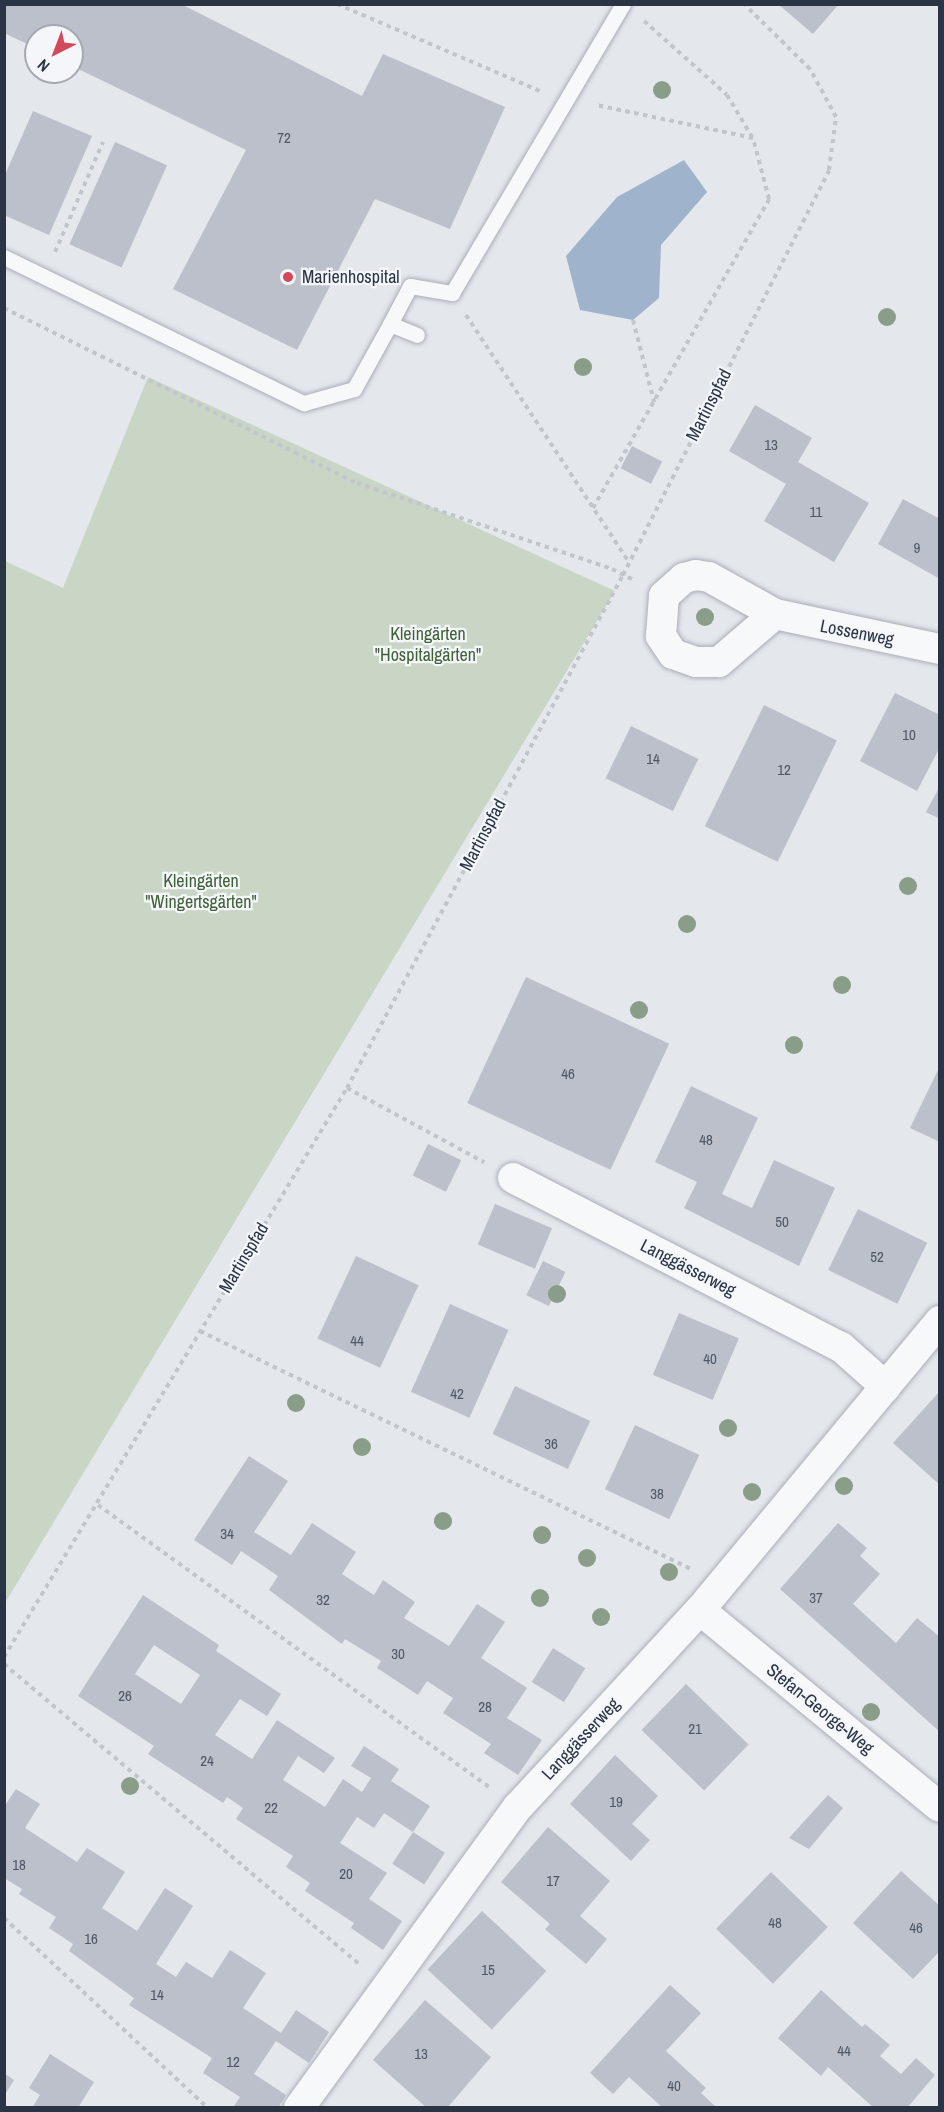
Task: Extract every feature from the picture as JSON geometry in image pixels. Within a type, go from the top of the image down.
[{"type":"street","name":"Lossenweg","points":[[775,614],[939,649]]},
{"type":"street","name":"Langgässerweg","points":[[513,1178],[841,1347],[886,1387]]},
{"type":"street","name":"Langgässerweg","points":[[299,2108],[518,1807],[700,1611],[939,1321]]},
{"type":"street","name":"Stefan-George-Weg","points":[[700,1611],[939,1807]]},
{"type":"lane","points":[[4,257],[304,403],[354,389],[410,286],[452,293],[567,103],[623,4]]},
{"type":"lane","points":[[390,324],[417,335]]},
{"type":"path","points":[[337,4],[567,103]]},
{"type":"path","name":"Martinspfad","points":[[4,1656],[98,1505],[347,1088],[623,575],[829,171],[836,117],[810,69],[744,4]]},
{"type":"path","points":[[593,508],[769,199],[753,138],[727,95],[642,20]]},
{"type":"path","points":[[598,105],[753,138]]},
{"type":"path","points":[[44,277],[103,142]]},
{"type":"path","points":[[4,309],[357,483],[623,575],[631,563],[452,293]]},
{"type":"path","points":[[633,320],[654,402]]},
{"type":"path","points":[[347,1088],[513,1178]]},
{"type":"path","points":[[200,1331],[722,1584]]},
{"type":"path","points":[[98,1505],[518,1807]]},
{"type":"path","points":[[4,1664],[385,1987]]},
{"type":"path","points":[[4,1918],[208,2108]]},
{"type":"green space","name":"Kleingärten \"Wingertsgärten\"","points":[[148,377],[615,591],[5,1603],[5,561],[63,588]]},
{"type":"water","points":[[684,160],[707,192],[661,245],[659,298],[633,320],[580,310],[566,256],[617,197]]},
{"type":"building","points":[[4,4],[181,4],[362,96],[383,54],[505,107],[450,229],[375,199],[297,350],[173,289],[246,150],[84,72],[84,24],[24,24],[24,42],[4,33]]},
{"type":"building","points":[[778,4],[839,4],[813,34]]},
{"type":"building","points":[[33,111],[92,136],[49,235],[4,215],[4,177]]},
{"type":"building","points":[[115,142],[167,165],[122,268],[69,244]]},
{"type":"building","points":[[755,405],[812,438],[798,462],[869,503],[834,562],[764,521],[786,484],[729,451]]},
{"type":"building","points":[[632,446],[662,461],[651,484],[621,468]]},
{"type":"building","points":[[903,499],[940,519],[940,579],[878,544]]},
{"type":"building","points":[[895,693],[940,715],[940,747],[917,791],[860,761]]},
{"type":"building","points":[[764,705],[837,741],[778,862],[705,826]]},
{"type":"building","points":[[631,726],[698,759],[673,811],[606,778]]},
{"type":"building","points":[[940,786],[940,819],[926,812]]},
{"type":"building","points":[[526,977],[669,1044],[610,1170],[467,1103]]},
{"type":"building","points":[[940,1066],[940,1142],[910,1128]]},
{"type":"building","points":[[691,1086],[758,1118],[722,1194],[752,1208],[774,1160],[835,1188],[799,1266],[684,1208],[697,1182],[655,1162]]},
{"type":"building","points":[[428,1144],[461,1160],[446,1192],[413,1175]]},
{"type":"building","points":[[495,1204],[552,1228],[535,1269],[478,1245]]},
{"type":"building","points":[[858,1209],[927,1243],[897,1304],[828,1270]]},
{"type":"building","points":[[356,1256],[419,1285],[380,1368],[318,1338]]},
{"type":"building","points":[[543,1261],[565,1272],[549,1306],[526,1295]]},
{"type":"building","points":[[450,1304],[508,1330],[469,1418],[411,1392]]},
{"type":"building","points":[[679,1313],[739,1338],[713,1400],[653,1375]]},
{"type":"building","points":[[515,1386],[590,1421],[568,1469],[493,1434]]},
{"type":"building","points":[[940,1391],[940,1485],[893,1443]]},
{"type":"building","points":[[635,1425],[699,1455],[669,1519],[605,1489]]},
{"type":"building","points":[[249,1456],[288,1481],[254,1532],[291,1555],[312,1523],[356,1552],[342,1574],[374,1595],[383,1580],[415,1602],[404,1618],[449,1646],[477,1604],[505,1622],[481,1658],[527,1688],[507,1718],[542,1740],[518,1775],[484,1753],[491,1744],[443,1713],[453,1698],[427,1681],[418,1695],[377,1668],[381,1661],[345,1639],[342,1644],[269,1590],[278,1576],[241,1551],[232,1565],[194,1540]]},
{"type":"building","points":[[838,1523],[867,1548],[860,1556],[880,1574],[853,1604],[896,1643],[917,1618],[940,1637],[940,1732],[780,1589]]},
{"type":"building","points":[[143,1595],[219,1645],[216,1651],[281,1694],[267,1716],[240,1699],[215,1735],[252,1759],[277,1720],[335,1758],[324,1773],[298,1756],[283,1780],[325,1807],[343,1779],[362,1792],[371,1778],[351,1766],[364,1746],[399,1769],[391,1781],[430,1806],[413,1832],[384,1813],[374,1828],[357,1817],[340,1843],[387,1873],[369,1899],[402,1921],[383,1950],[351,1928],[354,1923],[305,1891],[310,1883],[286,1867],[293,1856],[236,1819],[243,1808],[227,1797],[223,1803],[148,1754],[154,1746],[78,1696]],"holes":[[[154,1645],[200,1675],[181,1704],[135,1674]]]},
{"type":"building","points":[[553,1648],[585,1668],[564,1702],[532,1682]]},
{"type":"building","points":[[686,1684],[749,1744],[704,1790],[642,1730]]},
{"type":"building","points":[[615,1755],[658,1796],[632,1824],[650,1840],[631,1861],[570,1804]]},
{"type":"building","points":[[16,1789],[40,1804],[25,1828],[77,1862],[87,1848],[125,1872],[102,1908],[137,1931],[165,1888],[193,1906],[156,1964],[176,1977],[186,1962],[212,1978],[230,1950],[266,1973],[243,2008],[281,2033],[296,2010],[329,2032],[309,2063],[276,2041],[254,2074],[286,2095],[278,2108],[234,2106],[240,2097],[203,2073],[212,2058],[129,2005],[134,1998],[69,1951],[73,1944],[49,1928],[56,1917],[19,1894],[22,1889],[4,1878],[4,1807]]},
{"type":"building","points":[[828,1795],[843,1808],[809,1849],[789,1838]]},
{"type":"building","points":[[548,1827],[610,1881],[580,1916],[607,1939],[586,1964],[545,1929],[550,1924],[501,1882]]},
{"type":"building","points":[[413,1832],[445,1853],[424,1885],[392,1864]]},
{"type":"building","points":[[901,1871],[940,1906],[940,1951],[913,1979],[853,1923]]},
{"type":"building","points":[[771,1872],[828,1927],[773,1984],[716,1929]]},
{"type":"building","points":[[482,1911],[546,1971],[492,2030],[427,1970]]},
{"type":"building","points":[[670,1985],[701,2013],[666,2051],[706,2088],[701,2093],[717,2108],[663,2108],[629,2077],[613,2094],[590,2073]]},
{"type":"building","points":[[821,1990],[862,2027],[865,2024],[890,2045],[880,2056],[901,2074],[916,2058],[935,2075],[907,2108],[874,2108],[828,2067],[821,2076],[778,2038]]},
{"type":"building","points":[[425,2000],[491,2057],[447,2108],[427,2108],[373,2060]]},
{"type":"building","points":[[50,2054],[94,2082],[78,2108],[32,2108],[40,2095],[29,2088]]},
{"type":"building","points":[[4,2073],[14,2080],[4,2096]]},
{"type":"place","name":"Marienhospital","points":[[288,277]]},
{"type":"park label","name":"Kleingärten \"Hospitalgärten\"","points":[[428,645]]}]
